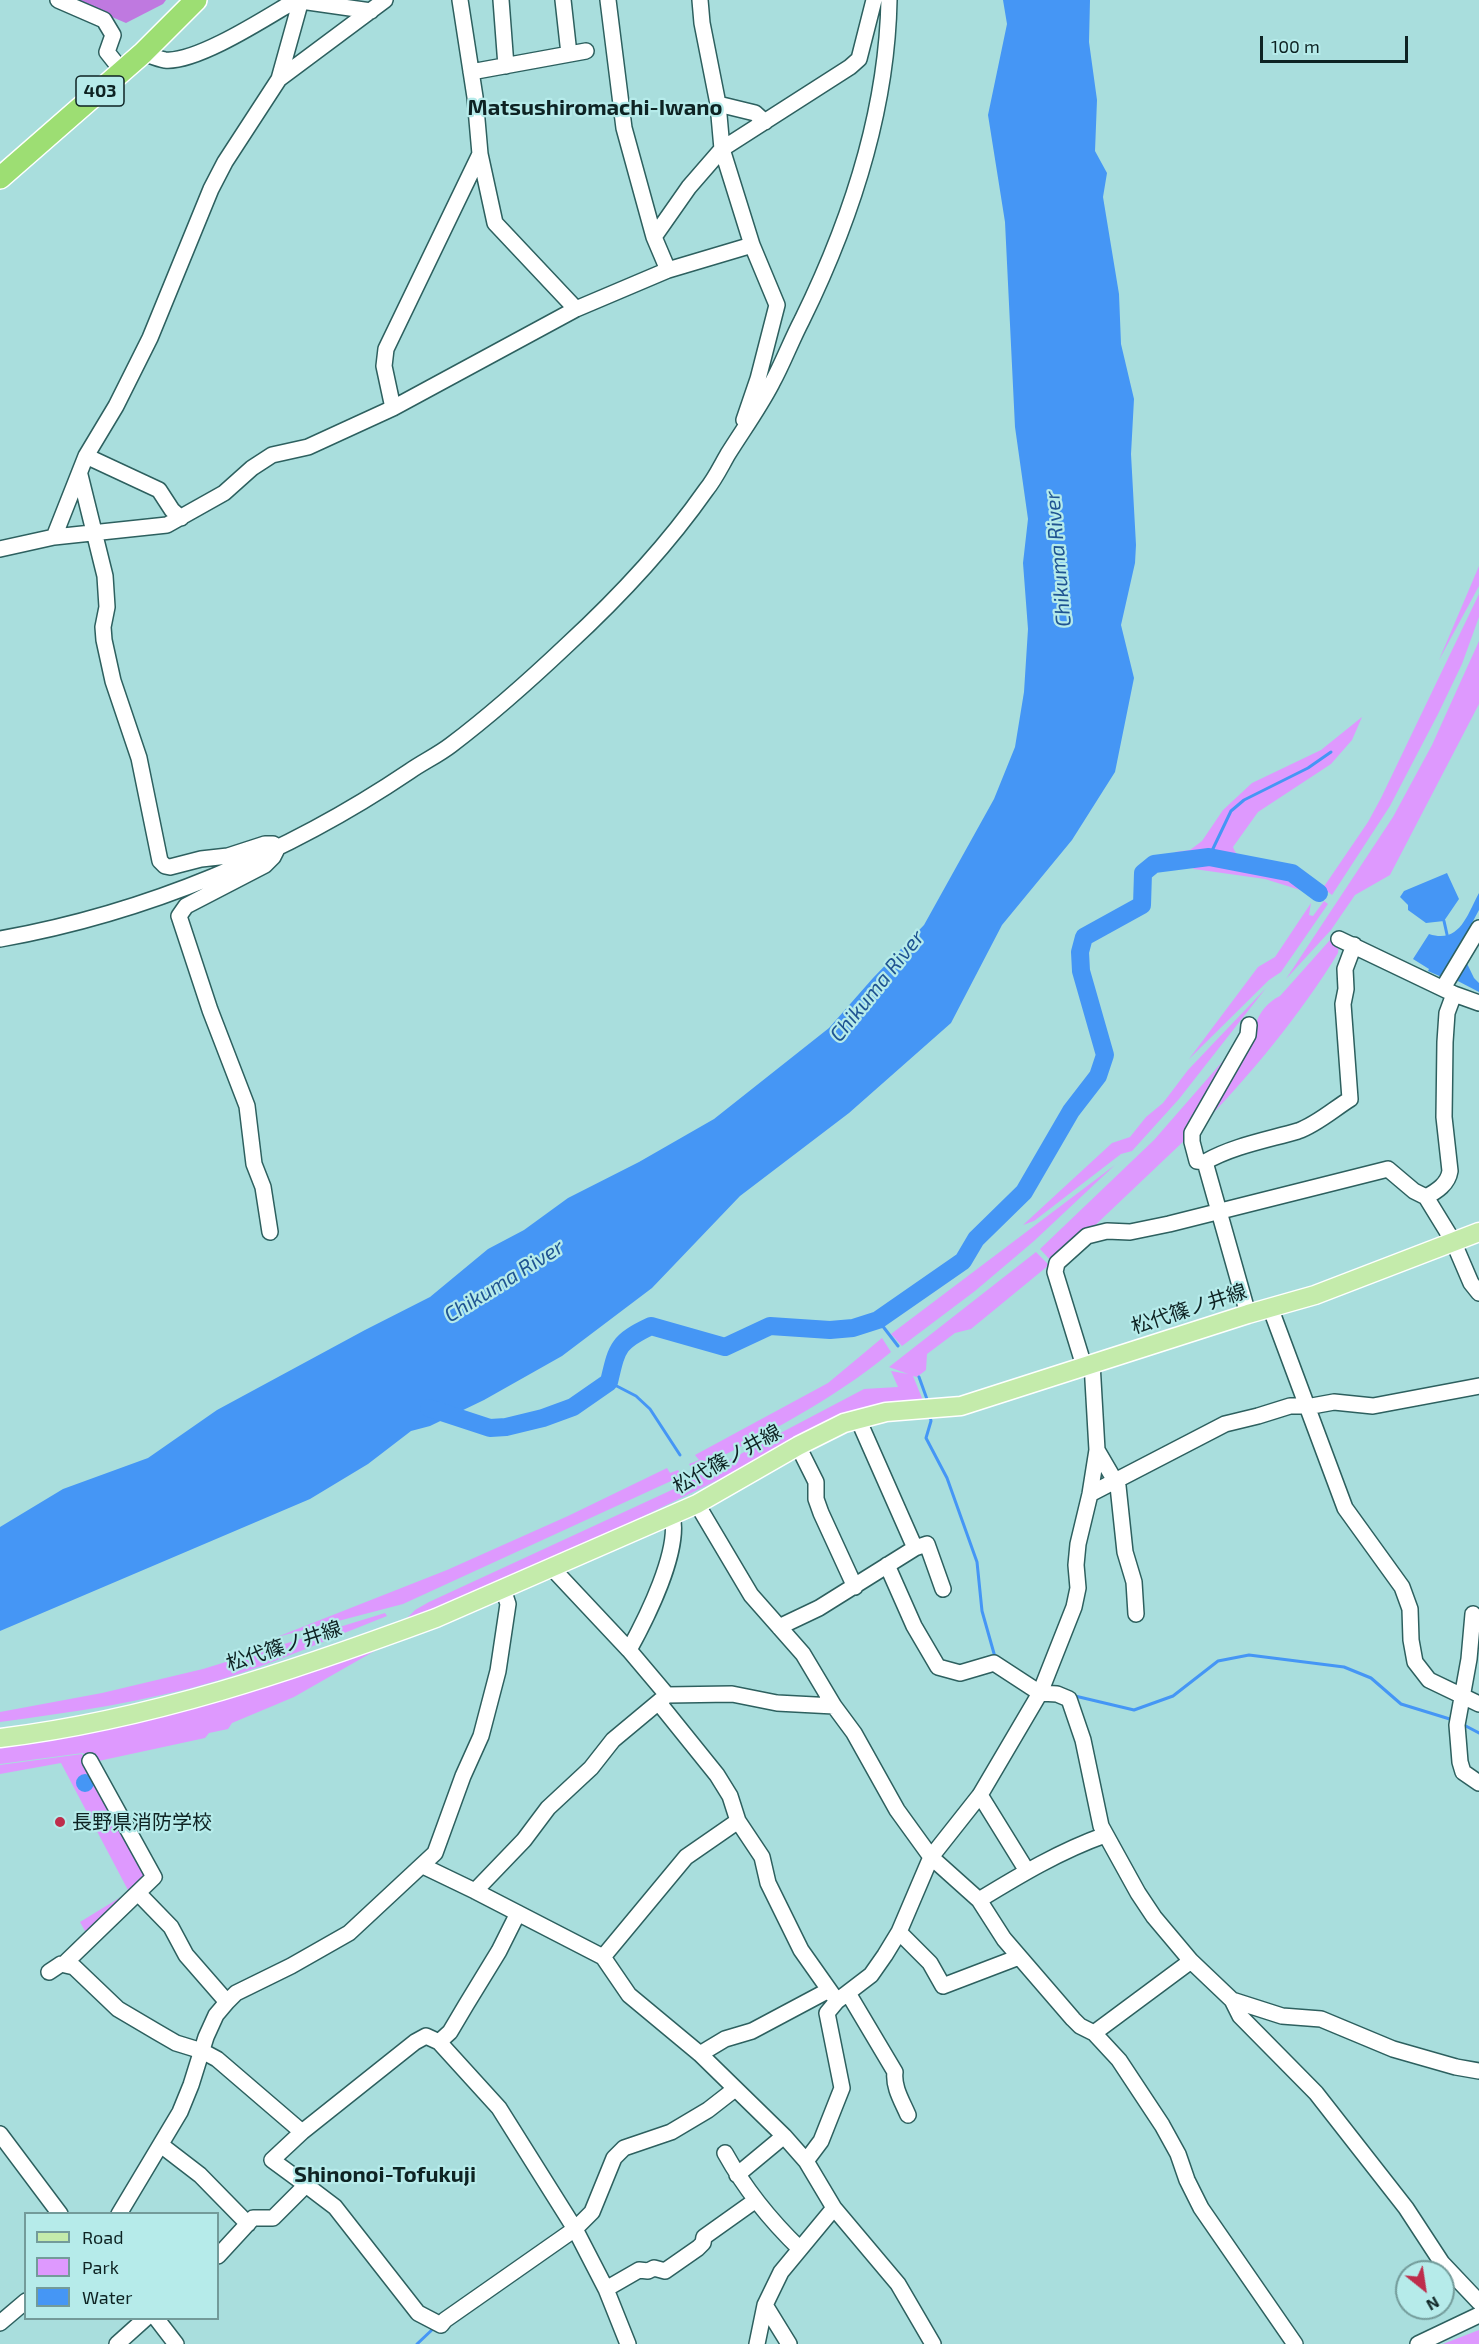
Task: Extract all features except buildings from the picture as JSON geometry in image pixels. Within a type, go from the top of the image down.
[{"type":"highway","name":"403","points":[[0,178],[143,53],[196,0]]},
{"type":"main road","name":"松代篠ノ井線","points":[[0,1738],[157,1709],[238,1686],[436,1618],[552,1568],[697,1504],[827,1430],[886,1412],[961,1406],[1335,1288],[1479,1232]]},
{"type":"street","points":[[58,0],[104,20],[113,35],[108,52],[122,71]]},
{"type":"street","points":[[279,79],[385,0]]},
{"type":"street","points":[[460,0],[480,154],[495,223],[576,309]]},
{"type":"street","points":[[501,0],[506,66]]},
{"type":"street","points":[[563,0],[569,54]]},
{"type":"street","points":[[608,0],[624,128],[654,237],[668,270]]},
{"type":"street","points":[[700,0],[702,23],[718,104],[722,149],[752,245],[777,304],[758,379],[745,413],[742,435]]},
{"type":"street","points":[[654,237],[689,187],[722,149],[859,59],[874,0]]},
{"type":"street","points":[[0,939],[57,929],[190,886],[278,847],[374,795],[448,747],[517,693],[622,594],[709,487],[742,435],[773,383],[827,268],[847,216],[873,132],[884,63],[890,0]]},
{"type":"street","points":[[54,537],[86,456],[116,406],[150,338],[211,189],[225,162],[279,79],[301,1]]},
{"type":"street","points":[[143,53],[166,60],[191,55],[234,37],[291,3],[301,1],[371,11]]},
{"type":"street","points":[[471,72],[586,51]]},
{"type":"street","points":[[718,104],[755,114],[765,122]]},
{"type":"street","points":[[393,408],[384,366],[386,349],[480,154]]},
{"type":"street","points":[[0,549],[54,537],[167,525],[225,493],[252,468],[272,455],[308,447],[393,408],[576,309],[668,270],[752,245]]},
{"type":"street","points":[[86,456],[159,490],[172,510],[181,518]]},
{"type":"street","points":[[80,475],[105,576],[107,607],[103,627],[104,640],[113,681],[139,758],[160,861],[170,867],[201,859],[228,856],[265,844],[278,847]]},
{"type":"street","points":[[270,1232],[262,1187],[254,1164],[247,1106],[210,1010],[179,916],[186,906],[265,865],[273,857],[278,847]]},
{"type":"street","points":[[1426,1197],[1449,1178],[1444,1117],[1448,988],[1479,928]]},
{"type":"street","points":[[1339,939],[1479,1003]]},
{"type":"street","points":[[1249,1024],[1248,1035],[1192,1133],[1197,1161],[1205,1162],[1215,1156],[1300,1130],[1350,1100],[1343,1004],[1346,989],[1345,969],[1354,945]]},
{"type":"street","points":[[1205,1162],[1248,1314]]},
{"type":"street","points":[[700,2054],[725,2039],[752,2031],[838,1995],[871,1975],[899,1932],[931,1857],[980,1795],[1040,1693],[1074,1607],[1078,1588],[1076,1565],[1078,1544],[1090,1494],[1097,1450],[1088,1365],[1055,1272],[1057,1263],[1088,1236],[1107,1231],[1130,1232],[1388,1169],[1414,1191],[1426,1197],[1454,1241],[1471,1283],[1479,1293]]},
{"type":"street","points":[[1270,1307],[1305,1406],[1345,1508],[1402,1587],[1410,1610],[1411,1640],[1415,1662],[1429,1680],[1479,1704]]},
{"type":"street","points":[[1090,1494],[1225,1424],[1290,1406],[1334,1402],[1373,1406],[1479,1386]]},
{"type":"street","points":[[858,1419],[915,1548]]},
{"type":"street","points":[[798,1446],[816,1482],[816,1498],[820,1513],[855,1587]]},
{"type":"street","points":[[1097,1450],[1116,1480],[1125,1552],[1134,1582],[1136,1614]]},
{"type":"street","points":[[697,1504],[751,1595],[803,1654],[834,1706],[854,1733],[897,1810],[931,1857],[979,1900],[1004,1940],[1073,2019],[1080,2026],[1094,2033],[1119,2060],[1162,2125],[1178,2154],[1187,2180],[1201,2208],[1295,2344]]},
{"type":"street","points":[[629,1650],[663,1576],[674,1524],[672,1515]]},
{"type":"street","points":[[779,1627],[819,1608],[915,1548],[927,1544],[944,1589]]},
{"type":"street","points":[[887,1565],[914,1626],[938,1667],[960,1673],[994,1663],[1040,1693],[1057,1694],[1070,1699],[1083,1740],[1101,1826],[1149,1909],[1191,1961],[1232,2000],[1240,2016],[1316,2093],[1406,2208],[1442,2263],[1479,2302]]},
{"type":"street","points":[[552,1568],[629,1650],[717,1775],[730,1796],[738,1821],[762,1857],[768,1883],[801,1950],[838,1995],[895,2072],[897,2089],[908,2115]]},
{"type":"street","points":[[120,2212],[180,2112],[216,2015],[227,2002],[236,1993],[291,1966],[349,1933],[435,1853],[463,1776],[481,1736],[498,1671],[506,1630],[508,1604],[503,1589]]},
{"type":"street","points":[[1473,1614],[1469,1659],[1458,1722],[1460,1762],[1463,1772],[1479,1783]]},
{"type":"street","points":[[475,1891],[524,1840],[548,1808],[591,1768],[613,1740],[663,1699],[732,1694],[777,1703],[834,1706]]},
{"type":"street","points":[[49,1972],[64,1964],[154,1877],[90,1761]]},
{"type":"street","points":[[980,1795],[1027,1871]]},
{"type":"street","points":[[603,1957],[686,1857],[738,1821]]},
{"type":"street","points":[[979,1900],[1073,1846],[1105,1835]]},
{"type":"street","points":[[423,1866],[603,1957],[630,1995],[700,2054],[784,2136],[806,2161],[834,2208],[898,2284],[933,2344]]},
{"type":"street","points":[[138,1893],[171,1927],[186,1955],[227,2002]]},
{"type":"street","points":[[439,2042],[450,2031],[499,1951],[518,1913]]},
{"type":"street","points":[[899,1932],[930,1964],[943,1986],[1019,1957]]},
{"type":"street","points":[[1094,2033],[1191,1961]]},
{"type":"street","points":[[64,1964],[74,1967],[118,2008],[176,2043],[202,2051],[217,2059],[302,2132]]},
{"type":"street","points":[[806,2161],[821,2141],[842,2088],[827,2013],[838,1995]]},
{"type":"street","points":[[1232,2000],[1282,2016],[1321,2019],[1393,2049],[1456,2067],[1479,2071]]},
{"type":"street","points":[[628,2344],[606,2289],[575,2229],[499,2108],[439,2042],[426,2036],[415,2042],[302,2132],[272,2160],[335,2207],[418,2313],[441,2325],[575,2229],[592,2212],[614,2158],[624,2148],[671,2132],[708,2110],[735,2089]]},
{"type":"street","points":[[0,2134],[58,2212]]},
{"type":"street","points":[[737,2175],[784,2136]]},
{"type":"street","points":[[161,2145],[200,2175],[248,2224]]},
{"type":"street","points":[[725,2153],[737,2175],[756,2200],[800,2249]]},
{"type":"street","points":[[219,2255],[253,2218],[273,2218],[306,2185]]},
{"type":"street","points":[[606,2289],[639,2270],[648,2271],[654,2268],[665,2271],[698,2248],[703,2243],[704,2237],[756,2200]]},
{"type":"street","points":[[757,2344],[765,2305],[781,2272],[834,2208]]},
{"type":"street","points":[[0,2323],[24,2303]]},
{"type":"street","points":[[765,2305],[789,2344]]},
{"type":"street","points":[[1418,2344],[1479,2315]]},
{"type":"street","points":[[117,2344],[145,2320]]},
{"type":"street","points":[[157,2320],[176,2344]]},
{"type":"green space","points":[[1479,566],[1479,586],[1439,660]]},
{"type":"green space","points":[[1479,594],[1479,617],[1462,664],[1438,714],[1390,806],[1332,895],[1323,888],[1368,822],[1381,798]]},
{"type":"green space","points":[[1479,641],[1479,704],[1390,875],[1355,895],[1331,930],[1286,979],[1393,817],[1432,745]]},
{"type":"green space","points":[[1362,717],[1352,740],[1331,764],[1258,812],[1233,847],[1236,853],[1249,861],[1282,866],[1306,877],[1321,889],[1316,895],[1265,879],[1194,869],[1175,852],[1190,850],[1202,841],[1223,810],[1252,783],[1321,750]]},
{"type":"green space","points":[[1324,901],[1328,904],[1281,972],[1269,980],[1189,1059],[1258,967],[1275,957],[1311,903],[1309,915],[1313,916]]},
{"type":"green space","points":[[1330,940],[1339,943],[1338,953],[1308,999],[1255,1067],[1198,1129],[1255,1030],[1263,1010],[1280,996]]},
{"type":"green space","points":[[1266,988],[1179,1099],[1132,1151],[1121,1154],[1034,1221],[1023,1225],[1112,1143],[1130,1137],[1146,1117],[1163,1103],[1188,1070]]},
{"type":"green space","points":[[1243,1038],[1187,1138],[1053,1263],[1040,1249],[1154,1140]]},
{"type":"green space","points":[[1115,1165],[1034,1241],[975,1291],[902,1346],[891,1334]]},
{"type":"green space","points":[[1036,1252],[1049,1265],[971,1329],[955,1333],[927,1354],[926,1370],[917,1377],[913,1376],[924,1403],[759,1460],[578,1548],[406,1623],[406,1619],[415,1610],[429,1602],[676,1488],[864,1389],[898,1387],[891,1371],[908,1374],[889,1367]]},
{"type":"green space","points":[[882,1338],[891,1352],[868,1370],[821,1402],[693,1471],[689,1464],[699,1460],[695,1455],[828,1383]]},
{"type":"green space","points":[[667,1468],[670,1473],[678,1470],[682,1476],[403,1604],[277,1637],[447,1570],[568,1516]]},
{"type":"green space","points":[[385,1613],[387,1616],[259,1667],[216,1681],[136,1701],[0,1722],[0,1712],[102,1693],[203,1669]]},
{"type":"green space","points":[[378,1649],[294,1697],[232,1723],[228,1729],[209,1733],[205,1738],[94,1762],[83,1753],[0,1764],[0,1748],[96,1731],[191,1708]]},
{"type":"green space","points":[[82,1754],[150,1878],[89,1938],[80,1922],[129,1892],[61,1763],[0,1774],[0,1765]]},
{"type":"green space","points":[[1479,2330],[1479,2344],[1443,2344]]},
{"type":"shaded area","points":[[72,0],[166,0],[163,4],[126,23]]},
{"type":"water","name":"Chikuma River","points":[[1003,0],[1090,0],[1089,42],[1097,100],[1095,151],[1107,173],[1103,197],[1119,294],[1121,344],[1134,399],[1131,454],[1135,563],[1121,625],[1134,678],[1115,772],[1072,840],[1002,925],[951,1023],[849,1113],[740,1196],[652,1288],[562,1356],[484,1400],[430,1426],[411,1431],[368,1464],[310,1499],[0,1631],[0,1527],[63,1489],[148,1458],[217,1410],[430,1297],[488,1249],[524,1230],[568,1198],[639,1162],[714,1119],[829,1028],[924,925],[994,799],[1015,747],[1024,692],[1028,629],[1023,563],[1028,519],[1015,427],[1005,222],[988,115],[1007,24]]},
{"type":"water","points":[[1447,873],[1459,899],[1444,921],[1426,923],[1408,910],[1408,905],[1400,897],[1404,891]]},
{"type":"water","points":[[1479,893],[1479,910],[1459,947],[1474,978],[1479,983],[1479,992],[1454,979],[1444,978],[1428,971],[1429,969],[1413,959],[1429,934],[1448,935],[1461,925]]},
{"type":"water","points":[[85,1774],[91,1777],[94,1783],[91,1789],[85,1792],[79,1789],[76,1783],[79,1777]]},
{"type":"waterway","points":[[1209,857],[1231,811],[1244,800],[1308,768],[1331,752]]},
{"type":"waterway","points":[[429,1408],[490,1428],[506,1427],[543,1418],[573,1407],[609,1382],[620,1347],[631,1337],[651,1326],[725,1347],[770,1326],[830,1330],[853,1328],[878,1320],[963,1261],[976,1239],[1024,1192],[1071,1111],[1098,1076],[1105,1055],[1081,971],[1080,952],[1084,937],[1142,905],[1143,873],[1154,864],[1209,857],[1292,873],[1319,893]]},
{"type":"waterway","points":[[1444,921],[1448,939]]},
{"type":"waterway","points":[[878,1320],[898,1346]]},
{"type":"waterway","points":[[919,1377],[928,1402]]},
{"type":"waterway","points":[[609,1382],[636,1396],[650,1409],[680,1455]]},
{"type":"waterway","points":[[930,1416],[931,1421],[926,1438],[947,1478],[977,1562],[982,1611],[995,1657]]},
{"type":"waterway","points":[[1075,1696],[1134,1710],[1173,1696],[1218,1661],[1249,1655],[1344,1667],[1371,1678],[1401,1704],[1453,1720]]},
{"type":"waterway","points":[[1462,1724],[1479,1733]]},
{"type":"waterway","points":[[417,2344],[435,2327]]},
{"type":"place","name":"長野県消防学校","points":[[60,1822]]},
{"type":"district","name":"Matsushiromachi-Iwano","points":[[595,108]]},
{"type":"district","name":"Shinonoi-Tofukuji","points":[[385,2175]]}]
